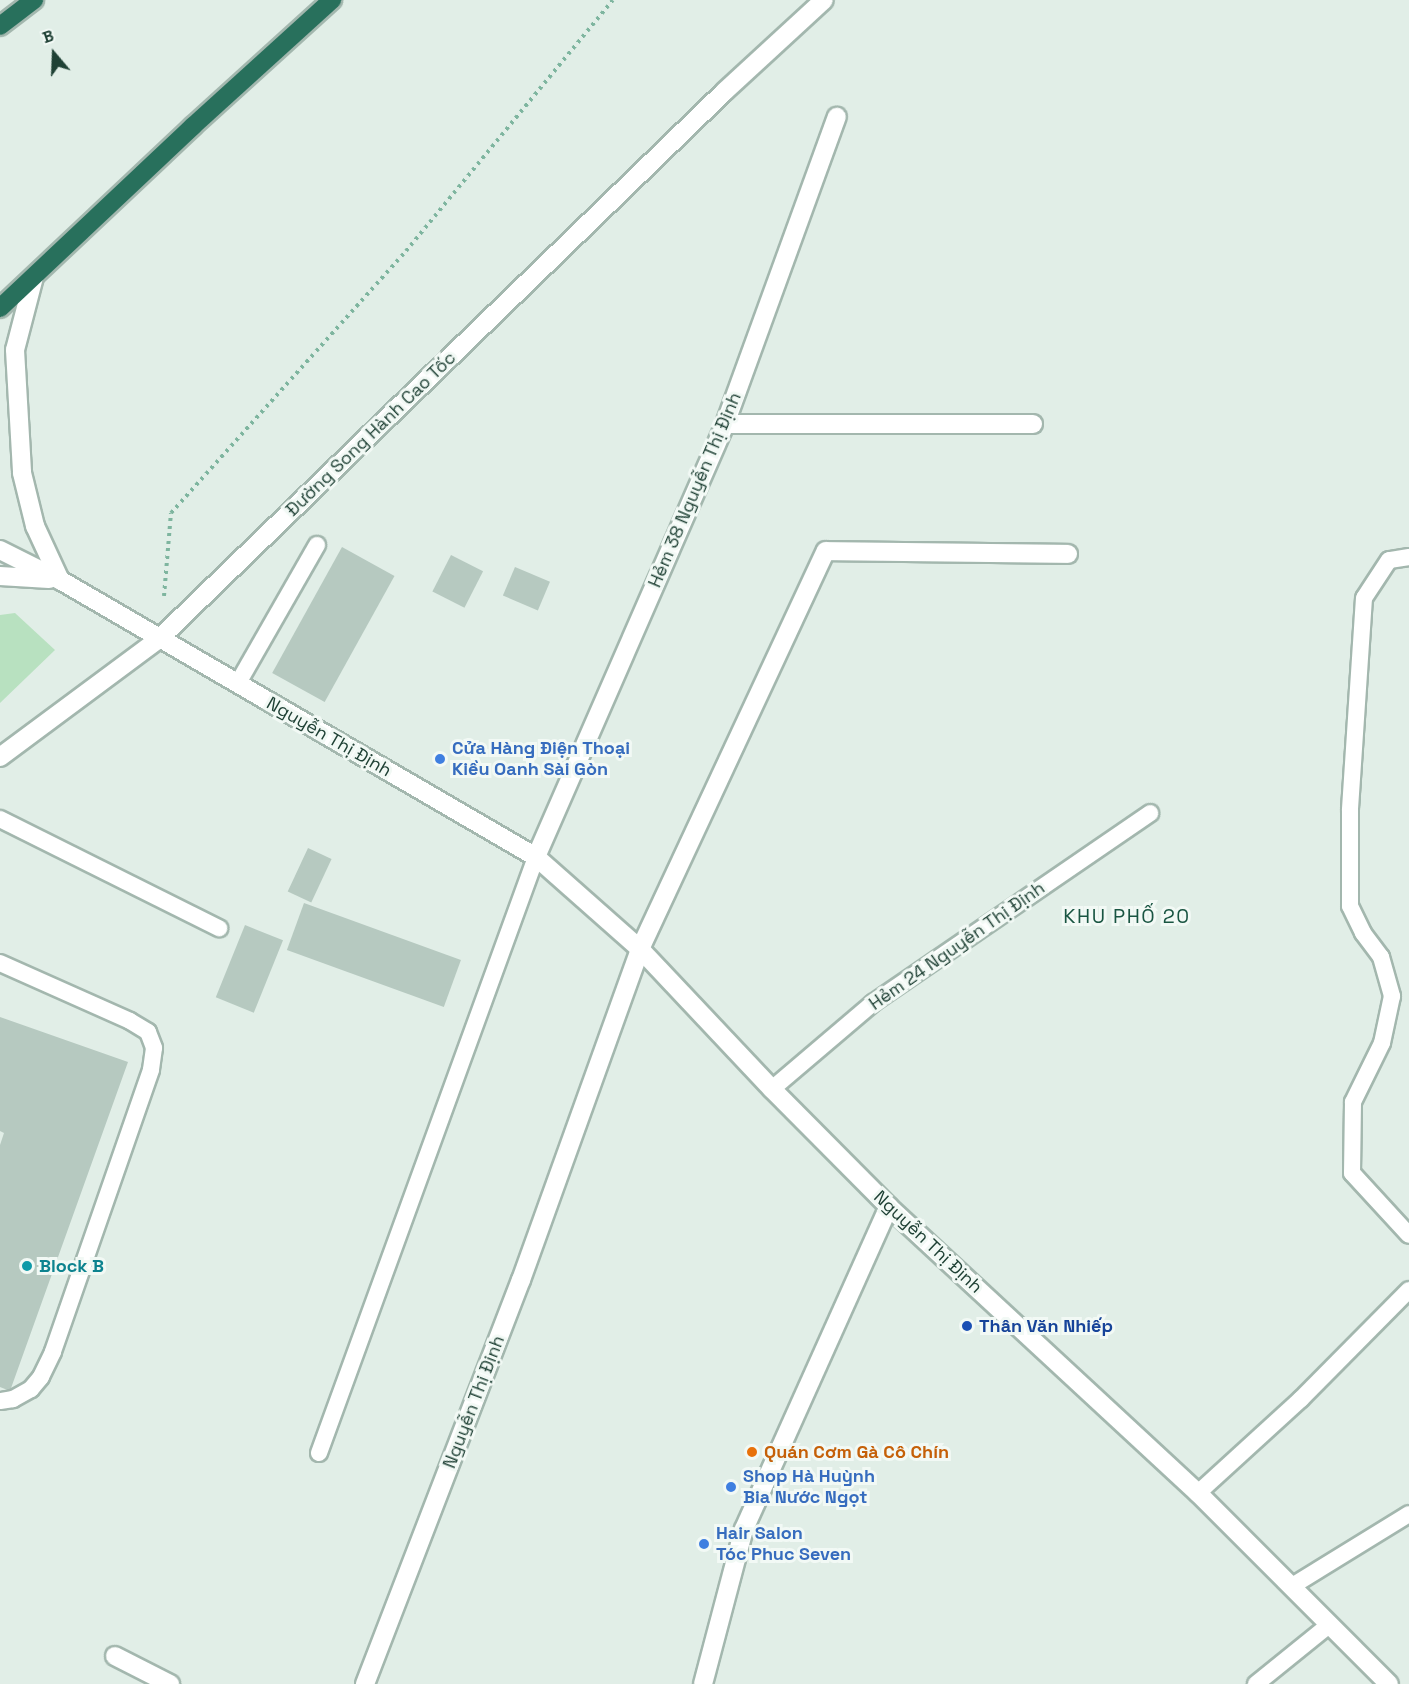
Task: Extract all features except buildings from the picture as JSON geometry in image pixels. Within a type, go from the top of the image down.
[{"type":"highway","points":[[0,26],[34,0]]},
{"type":"highway","points":[[0,308],[193,126],[332,0]]},
{"type":"main road","name":"Đường Song Hành Cao Tốc","points":[[0,757],[160,638],[725,91],[824,0]]},
{"type":"main road","name":"Hẻm 38 Nguyễn Thị Định","points":[[536,857],[725,424],[837,117]]},
{"type":"main road","points":[[0,576],[60,580],[35,526],[22,474],[15,350],[34,277]]},
{"type":"main road","points":[[725,424],[1034,424]]},
{"type":"main road","name":"Nguyễn Thị Định","points":[[0,550],[60,580],[536,857],[640,949],[772,1089],[889,1207],[1198,1493],[1389,1684]]},
{"type":"main road","points":[[640,949],[826,551],[1068,554]]},
{"type":"main road","name":"Nguyễn Thị Định","points":[[365,1684],[521,1280],[640,949]]},
{"type":"main road","points":[[703,1684],[744,1529],[889,1207]]},
{"type":"main road","points":[[115,1656],[170,1684]]},
{"type":"lane","points":[[238,683],[317,545]]},
{"type":"lane","points":[[1409,557],[1389,560],[1364,598],[1350,811],[1350,906],[1363,933],[1381,957],[1392,996],[1382,1043],[1353,1102],[1352,1173],[1409,1235]]},
{"type":"lane","name":"Hẻm 24 Nguyễn Thị Định","points":[[772,1089],[873,1003],[1150,813]]},
{"type":"lane","points":[[0,819],[219,928]]},
{"type":"lane","points":[[319,1453],[536,857]]},
{"type":"lane","points":[[0,963],[130,1021],[148,1032],[154,1048],[151,1070],[53,1352],[41,1377],[31,1389],[13,1399],[0,1401]]},
{"type":"lane","points":[[1198,1493],[1301,1399],[1409,1290]]},
{"type":"lane","points":[[1292,1586],[1409,1514]]},
{"type":"lane","points":[[1256,1684],[1330,1623]]},
{"type":"path","points":[[160,638],[171,513],[406,251],[613,0]]},
{"type":"green space","points":[[15,613],[55,650],[0,703],[0,615]]},
{"type":"place","name":"Cửa Hàng Điện Thoại Kiều Oanh Sài Gòn","points":[[440,759]]},
{"type":"place","name":"Block B","points":[[27,1266]]},
{"type":"place","name":"Thân Văn Nhiếp","points":[[967,1326]]},
{"type":"place","name":"Quán Cơm Gà Cô Chín","points":[[752,1452]]},
{"type":"place","name":"Shop Hà Huỳnh Bia Nước Ngọt","points":[[731,1487]]},
{"type":"place","name":"Hair Salon Tóc Phuc Seven","points":[[704,1544]]},
{"type":"district","name":"KHU PHỐ 20","points":[[1127,916]]}]
